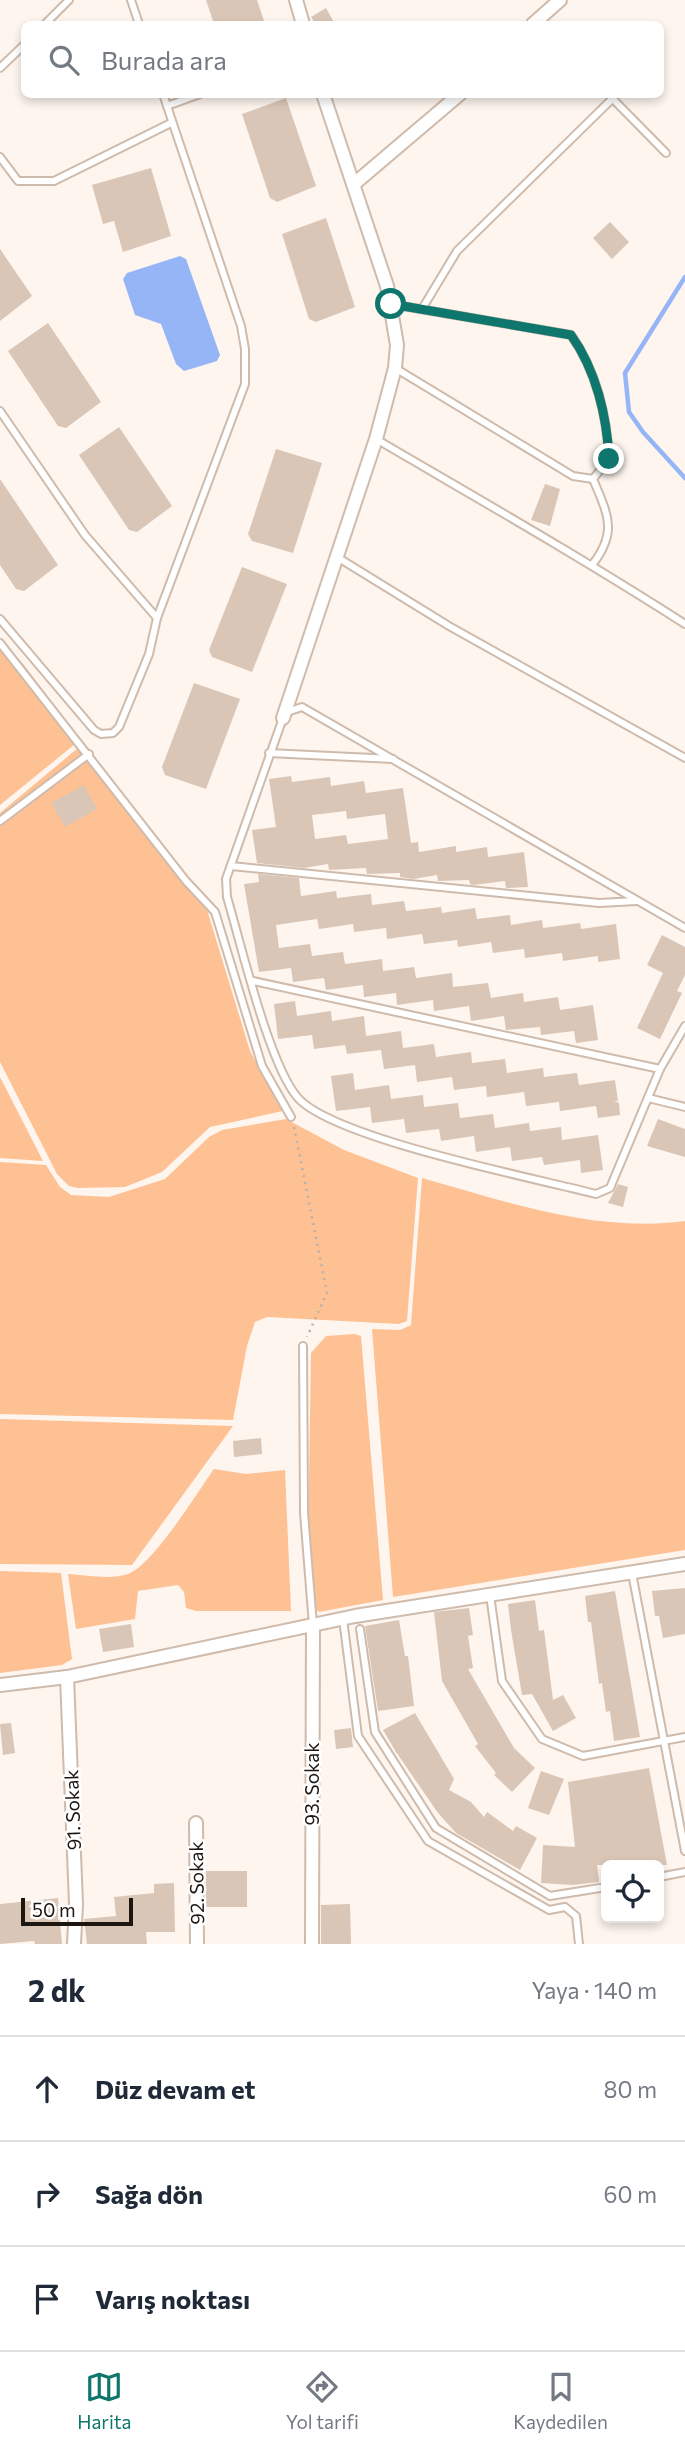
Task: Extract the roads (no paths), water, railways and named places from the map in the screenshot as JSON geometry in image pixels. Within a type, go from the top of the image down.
[{"type":"street","points":[[296,0],[302,21]]},
{"type":"street","points":[[543,21],[560,0]]},
{"type":"street","points":[[283,718],[376,439],[396,368],[397,345],[391,304],[324,98]]},
{"type":"street","points":[[354,184],[455,98]]},
{"type":"street","points":[[0,1685],[67,1677],[343,1619],[685,1564]]},
{"type":"street","name":"93. Sokak","points":[[312,1944],[313,1625]]},
{"type":"street","name":"91. Sokak","points":[[67,1677],[76,1904],[74,1944]]},
{"type":"street","name":"92. Sokak","points":[[195,1823],[197,1944]]},
{"type":"lane","points":[[47,21],[69,0]]},
{"type":"lane","points":[[131,0],[138,21]]},
{"type":"lane","points":[[0,68],[21,48]]},
{"type":"lane","points":[[0,619],[94,730],[107,735],[119,727],[149,654],[157,618],[245,384],[246,365],[241,326],[164,98]]},
{"type":"lane","points":[[167,106],[189,98]]},
{"type":"lane","points":[[422,310],[457,251],[609,98]]},
{"type":"lane","points":[[611,98],[666,153]]},
{"type":"lane","points":[[0,157],[18,181],[50,183],[171,123]]},
{"type":"lane","points":[[391,304],[571,335],[586,356],[607,430],[609,459],[593,479]]},
{"type":"lane","points":[[396,368],[573,476],[593,479]]},
{"type":"lane","points":[[0,411],[85,535],[157,618]]},
{"type":"lane","points":[[376,439],[522,527],[592,565],[685,624]]},
{"type":"lane","points":[[592,565],[605,548],[610,523],[593,479]]},
{"type":"lane","points":[[337,557],[449,626],[685,758]]},
{"type":"lane","points":[[0,643],[186,881],[215,912],[262,1066],[291,1117]]},
{"type":"lane","points":[[685,929],[308,708],[294,708],[283,718],[226,879],[227,897],[283,1072],[299,1099],[314,1110],[396,1143],[596,1194],[610,1188],[660,1069],[685,1026]]},
{"type":"lane","points":[[269,753],[396,759]]},
{"type":"lane","points":[[1,819],[89,754]]},
{"type":"lane","points":[[231,866],[599,902],[638,901]]},
{"type":"lane","points":[[253,981],[660,1069]]},
{"type":"lane","points":[[648,1098],[685,1107]]},
{"type":"lane","points":[[303,1346],[304,1513],[313,1625]]},
{"type":"lane","points":[[632,1573],[685,1851]]},
{"type":"lane","points":[[490,1595],[502,1681],[542,1739],[583,1756],[685,1737]]},
{"type":"lane","points":[[343,1619],[358,1736],[428,1841],[549,1910],[565,1907],[576,1916],[579,1944]]},
{"type":"lane","points":[[360,1629],[375,1732],[436,1828],[550,1896],[601,1888]]},
{"type":"lane","points":[[664,1876],[685,1872]]},
{"type":"water","points":[[180,256],[186,259],[220,355],[217,361],[184,371],[176,364],[161,324],[135,315],[123,279],[127,273]]},
{"type":"waterway","points":[[685,277],[625,373],[629,412],[643,432],[685,478]]}]
